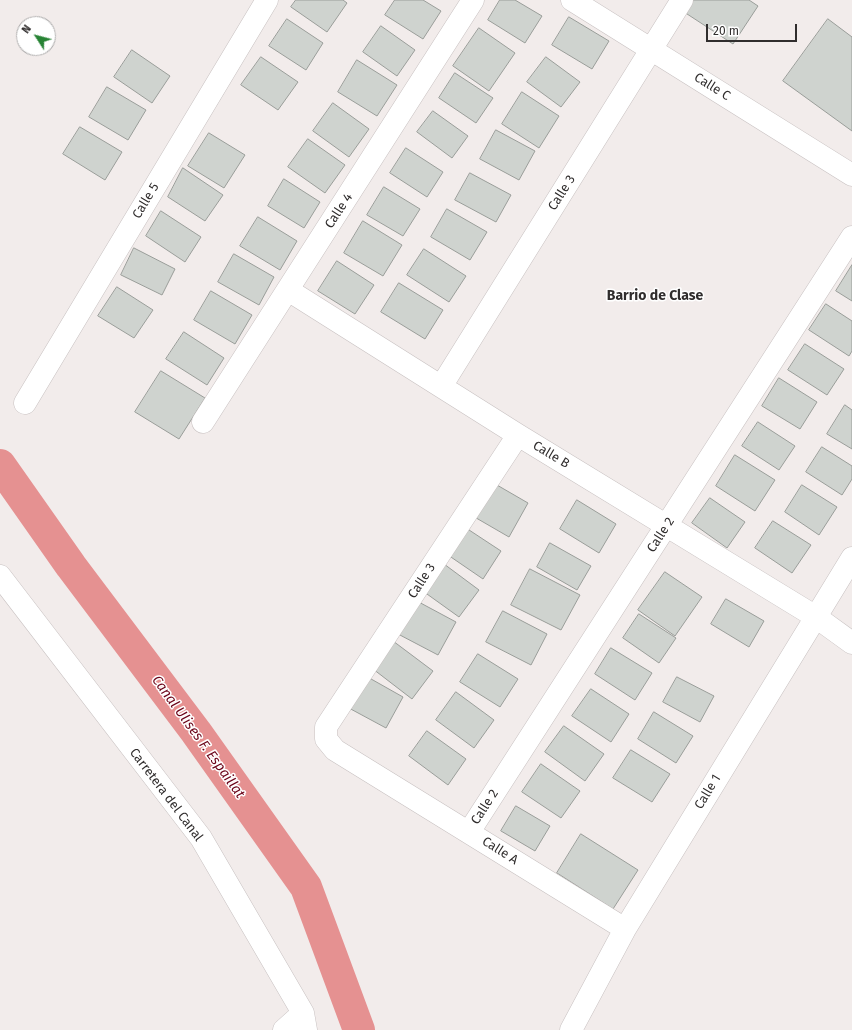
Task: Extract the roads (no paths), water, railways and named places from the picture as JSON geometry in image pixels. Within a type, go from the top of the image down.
[{"type":"street","name":"Calle 5","points":[[25,403],[267,0]]},
{"type":"street","name":"Calle 4","points":[[203,422],[473,0]]},
{"type":"street","name":"Calle C","points":[[572,0],[852,174]]},
{"type":"street","name":"Calle 3","points":[[442,385],[682,0]]},
{"type":"street","name":"Calle 2","points":[[469,832],[668,526],[852,237]]},
{"type":"street","name":"Calle B","points":[[288,290],[442,385],[518,435],[816,617],[852,643]]},
{"type":"street","name":"Calle 3","points":[[326,728],[518,435]]},
{"type":"street","name":"Calle 1","points":[[571,1030],[625,929],[852,558]]},
{"type":"street","name":"Carretera del Canal","points":[[0,576],[201,838],[305,1022]]},
{"type":"street","name":"Calle A","points":[[326,728],[326,739],[335,750],[625,929]]},
{"type":"street","points":[[284,1030],[305,1022]]},
{"type":"waterway","name":"Canal Ulises F. Espaillat","points":[[0,465],[71,566],[196,732],[306,887],[359,1030]]},
{"type":"district","name":"Barrio de Clase","points":[[655,296]]}]
